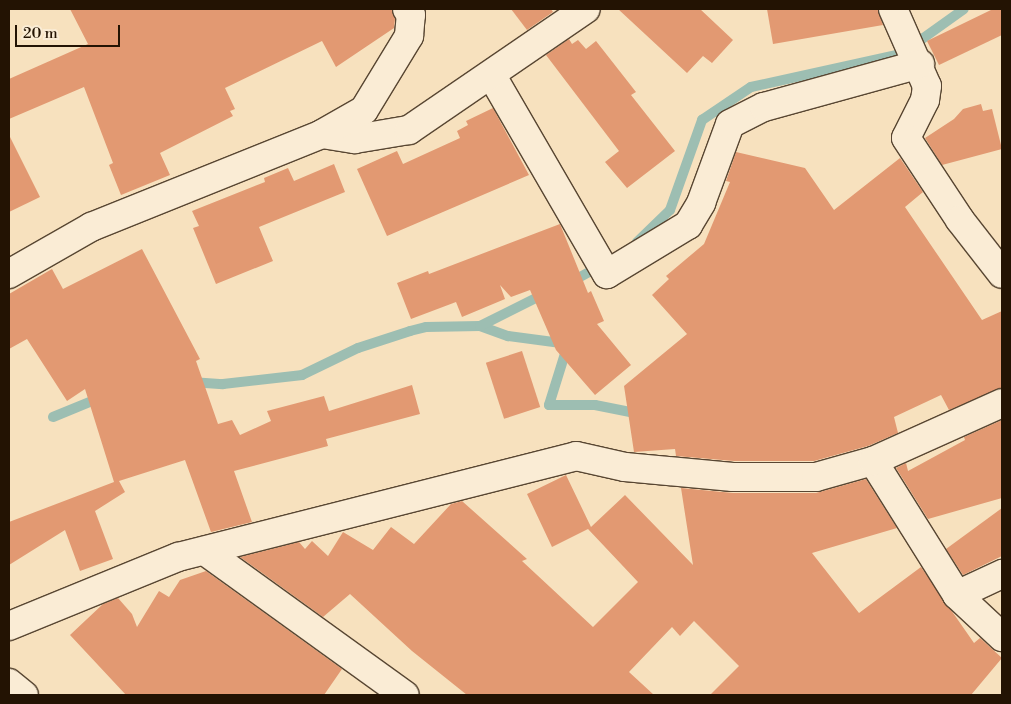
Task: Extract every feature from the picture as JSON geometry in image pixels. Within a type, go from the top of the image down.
[{"type":"street","points":[[9,274],[91,227],[322,134],[364,110],[410,36],[411,15],[407,9]]},
{"type":"street","points":[[322,134],[355,139],[410,130],[492,76],[586,9]]},
{"type":"street","points":[[893,9],[920,64],[927,86],[925,100],[906,138],[960,220],[1002,274]]},
{"type":"street","points":[[492,76],[607,274],[688,225],[701,203],[730,124],[764,107],[920,64]]},
{"type":"street","points":[[9,626],[178,558],[576,456],[625,467],[733,477],[816,477],[873,462],[1002,403]]},
{"type":"street","points":[[873,462],[956,595],[1002,637]]},
{"type":"street","points":[[205,551],[405,695]]},
{"type":"street","points":[[956,595],[1002,574]]},
{"type":"street","points":[[9,683],[24,695]]},
{"type":"building","points":[[70,9],[392,9],[395,19],[394,28],[336,67],[322,41],[225,88],[235,109],[230,111],[233,116],[160,153],[170,175],[121,195],[109,165],[113,163],[84,87],[9,119],[9,79],[88,44]]},
{"type":"building","points":[[511,9],[551,9],[553,12],[527,30]]},
{"type":"building","points":[[618,9],[700,9],[733,40],[712,63],[703,56],[687,73]]},
{"type":"building","points":[[767,9],[878,9],[883,25],[773,44]]},
{"type":"building","points":[[993,9],[1002,9],[1002,35],[939,65],[927,41]]},
{"type":"building","points":[[569,39],[572,44],[578,40],[586,49],[596,41],[636,92],[631,95],[675,151],[627,188],[605,162],[619,151],[546,55]]},
{"type":"building","points":[[981,104],[983,111],[992,109],[1002,149],[942,165],[925,138],[954,119],[963,109]]},
{"type":"building","points":[[493,108],[529,175],[387,236],[357,169],[397,151],[403,164],[460,138],[457,131],[468,125],[466,121]]},
{"type":"building","points":[[9,135],[40,197],[9,212]]},
{"type":"building","points":[[736,152],[805,168],[834,210],[900,158],[923,192],[905,207],[982,320],[1002,311],[1002,388],[949,410],[941,395],[894,417],[898,433],[868,446],[814,461],[734,461],[676,456],[675,449],[634,452],[624,386],[687,334],[652,295],[669,279],[666,276],[704,244],[730,182],[726,181]]},
{"type":"building","points":[[334,164],[345,192],[259,227],[273,261],[216,284],[193,228],[199,226],[192,211],[265,182],[264,178],[288,168],[294,181]]},
{"type":"building","points":[[560,224],[588,293],[591,291],[604,321],[597,324],[631,365],[595,395],[556,350],[530,290],[511,297],[500,285],[505,299],[462,317],[456,302],[411,319],[397,283],[428,271],[429,274]]},
{"type":"building","points":[[142,249],[200,359],[196,361],[218,424],[232,420],[240,435],[271,421],[267,411],[324,396],[329,411],[412,385],[420,414],[326,439],[328,446],[234,471],[252,522],[211,532],[185,460],[119,481],[125,492],[95,511],[113,559],[80,571],[65,530],[9,565],[9,522],[114,482],[85,389],[67,401],[27,339],[9,349],[9,294],[52,269],[63,289]]},
{"type":"building","points":[[522,351],[540,407],[504,419],[486,363]]},
{"type":"building","points":[[1002,420],[1002,498],[928,519],[896,468],[906,463],[908,471],[965,440],[964,437]]},
{"type":"building","points":[[566,475],[591,527],[625,495],[693,565],[681,488],[733,493],[816,493],[866,479],[897,528],[812,553],[859,613],[921,567],[974,643],[980,638],[1002,658],[971,695],[710,695],[739,666],[694,621],[680,636],[672,627],[629,672],[654,695],[467,695],[412,651],[350,594],[323,617],[240,557],[299,542],[305,549],[312,541],[328,556],[343,532],[373,550],[391,527],[414,544],[451,504],[462,501],[527,559],[522,561],[593,627],[638,582],[588,529],[552,547],[527,494]]},
{"type":"building","points":[[1002,508],[1002,556],[963,575],[946,549]]},
{"type":"building","points":[[206,571],[342,669],[324,695],[126,695],[70,635],[103,604],[118,598],[132,614],[137,627],[159,591],[169,597],[180,580]]},
{"type":"waterway","points":[[637,242],[670,210],[702,120],[751,87],[901,54],[964,9]]},
{"type":"waterway","points":[[571,282],[602,265]]},
{"type":"waterway","points":[[191,382],[223,384],[302,375],[358,348],[410,331],[426,327],[480,326],[546,293]]},
{"type":"waterway","points":[[480,326],[508,336],[568,344],[549,405],[595,405],[640,414]]},
{"type":"waterway","points":[[53,417],[102,397]]}]
